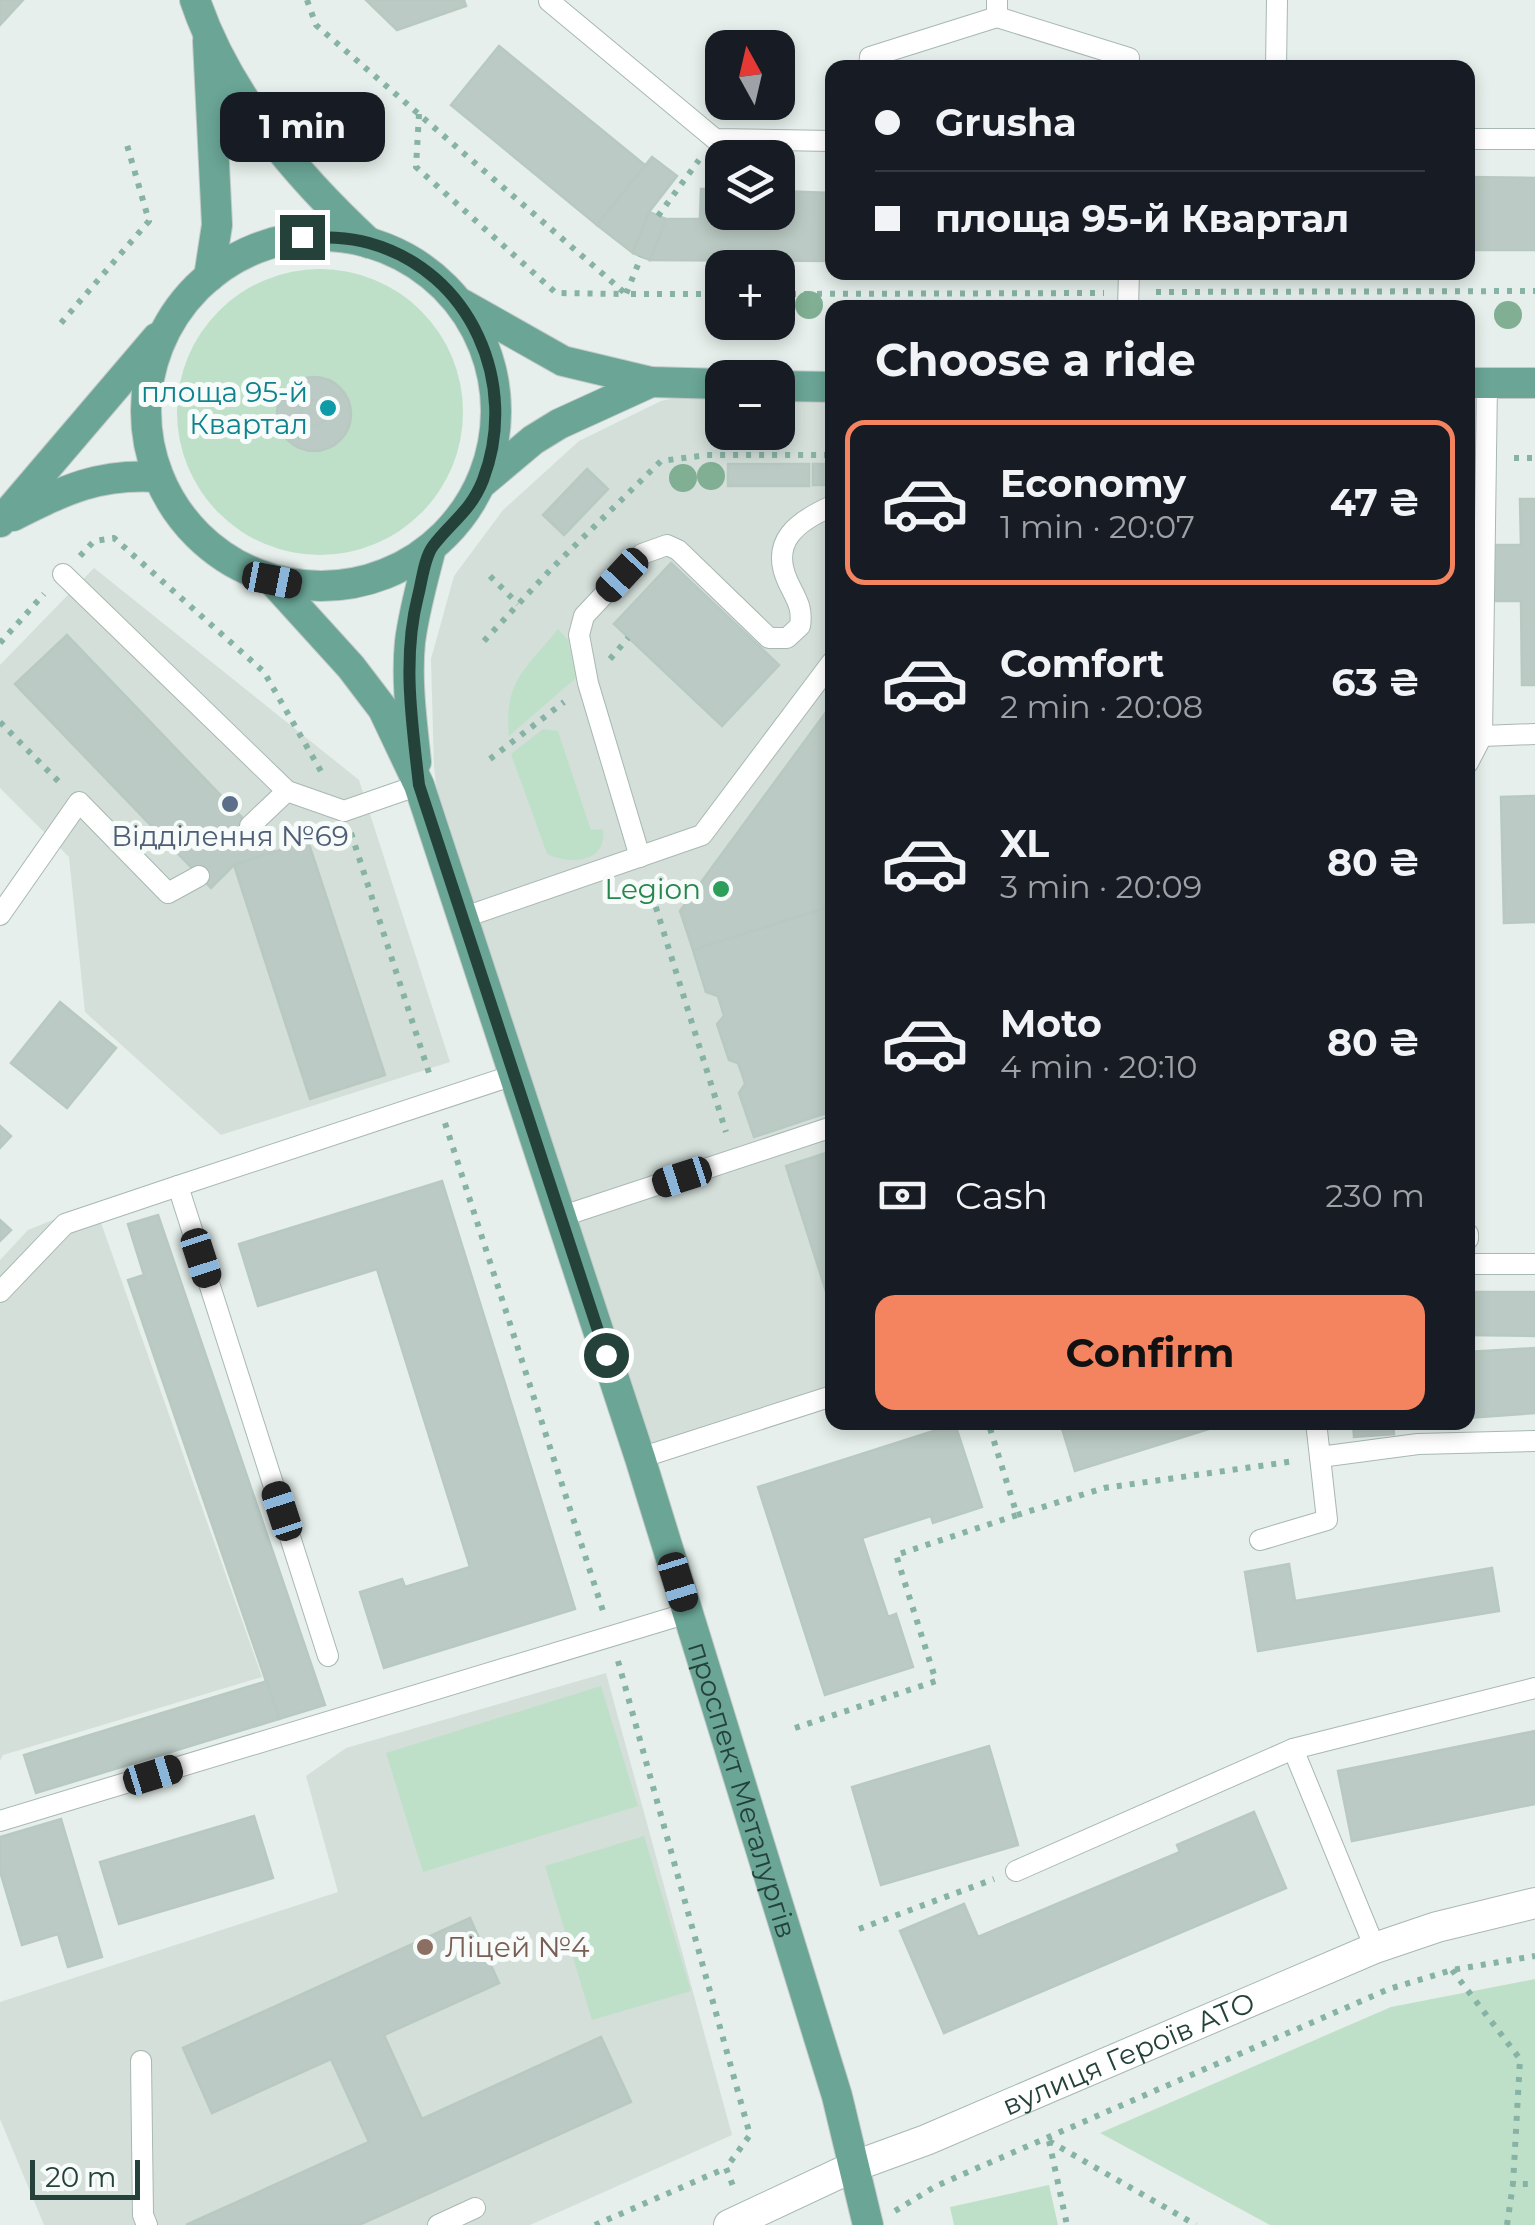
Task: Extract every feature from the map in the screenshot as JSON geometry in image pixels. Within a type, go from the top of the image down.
[{"type":"main road","points":[[195,0],[208,38],[283,155],[314,192],[369,243]]},
{"type":"main road","points":[[208,38],[218,225],[208,277]]},
{"type":"main road","points":[[0,522],[208,277],[237,258],[285,241],[336,237],[369,243],[419,266],[459,303],[563,361],[651,382],[705,384]]},
{"type":"main road","points":[[172,320],[150,370],[146,424],[158,477],[177,512],[203,541],[235,564],[272,580],[322,586],[372,579],[403,567],[431,548],[461,518],[482,482],[494,446],[497,408],[492,370],[480,335],[459,303]]},
{"type":"main road","points":[[482,482],[559,424],[651,382]]},
{"type":"main road","points":[[1477,383],[1535,383]]},
{"type":"main road","points":[[795,386],[825,386]]},
{"type":"main road","points":[[0,522],[78,484],[130,475],[158,477]]},
{"type":"main road","points":[[419,785],[410,702],[410,645],[431,548]]},
{"type":"main road","points":[[272,580],[351,667],[382,710],[419,785]]},
{"type":"main road","name":"проспект Металургів","points":[[419,785],[640,1458],[855,2166],[878,2220]]},
{"type":"street","name":"вулиця Героїв АТО","points":[[737,2222],[855,2166],[944,2132],[1375,1948],[1535,1903]]},
{"type":"lane","points":[[1276,60],[1277,0]]},
{"type":"lane","points":[[549,1],[715,139],[825,141]]},
{"type":"lane","points":[[870,60],[997,8],[1128,60]]},
{"type":"lane","points":[[1475,139],[1535,139]]},
{"type":"lane","points":[[1475,749],[1482,736],[1477,383]]},
{"type":"lane","points":[[640,856],[588,683],[579,634],[584,616],[642,554],[667,544],[678,550],[769,638],[787,638],[800,626],[802,608],[781,556],[789,534],[805,518],[825,509]]},
{"type":"lane","points":[[62,574],[286,791],[344,811],[419,785]]},
{"type":"lane","points":[[462,918],[702,835],[825,671]]},
{"type":"lane","points":[[1482,736],[1535,734]]},
{"type":"lane","points":[[250,826],[286,791]]},
{"type":"lane","points":[[0,915],[79,802],[168,893],[199,876]]},
{"type":"lane","points":[[0,1292],[65,1224],[514,1075]]},
{"type":"lane","points":[[560,1216],[825,1129]]},
{"type":"lane","points":[[178,1186],[328,1656]]},
{"type":"lane","points":[[1475,1264],[1535,1264]]},
{"type":"lane","points":[[640,1458],[825,1398]]},
{"type":"lane","points":[[1260,1540],[1327,1520],[1317,1430]]},
{"type":"lane","points":[[1320,1457],[1418,1444],[1535,1441]]},
{"type":"lane","points":[[0,1821],[688,1613]]},
{"type":"lane","points":[[1016,1871],[1292,1749],[1535,1688]]},
{"type":"lane","points":[[1292,1749],[1375,1948]]},
{"type":"lane","points":[[141,2060],[143,2215],[147,2225]]},
{"type":"lane","points":[[438,2225],[475,2208]]},
{"type":"path","points":[[307,0],[316,25],[626,294]]},
{"type":"path","points":[[419,114],[416,167],[556,293],[705,294]]},
{"type":"path","points":[[658,216],[715,139]]},
{"type":"path","points":[[61,322],[149,221],[127,146]]},
{"type":"path","points":[[626,294],[641,256]]},
{"type":"path","points":[[484,641],[662,461],[708,455],[825,455]]},
{"type":"path","points":[[114,538],[264,672],[344,811],[611,1636],[750,2135],[726,2168],[595,2225]]},
{"type":"path","points":[[490,576],[518,604]]},
{"type":"path","points":[[0,722],[79,802]]},
{"type":"path","points":[[640,856],[730,1144],[731,1161]]},
{"type":"path","points":[[991,1430],[1018,1515]]},
{"type":"path","points":[[795,1728],[936,1681],[896,1555],[1104,1488],[1320,1457]]},
{"type":"path","points":[[859,1929],[1016,1871]]},
{"type":"path","points":[[878,2220],[936,2186],[1389,1989],[1452,1970],[1535,1956]]},
{"type":"path","points":[[1452,1970],[1520,2060],[1514,2184],[1508,2225]]},
{"type":"path","points":[[1048,2140],[1067,2225]]},
{"type":"path","points":[[1048,2140],[1196,2225]]},
{"type":"path","points":[[726,2168],[737,2222]]},
{"type":"path","points":[[1514,2184],[1535,2184]]},
{"type":"shaded area","points":[[1475,383],[1487,383],[1482,736],[1475,750]]},
{"type":"shaded area","points":[[795,386],[825,387],[825,1398],[640,1458],[445,865],[434,767],[431,659],[454,576],[503,510],[579,441],[661,401],[705,391],[705,450],[795,450]]},
{"type":"shaded area","points":[[94,568],[359,780],[450,1062],[221,1135],[85,1012],[69,857],[0,788],[0,665]]},
{"type":"shaded area","points":[[94,1203],[262,1677],[3,1755],[0,1761],[0,1260],[28,1230]]},
{"type":"shaded area","name":"Ліцей №4","points":[[606,1673],[732,2135],[530,2225],[44,2225],[0,2119],[0,2002],[338,1892],[306,1776],[346,1748]]},
{"type":"green space","name":"площа 95-й Квартал","points":[[320,269],[375,280],[421,311],[452,357],[463,412],[452,467],[421,513],[375,544],[320,555],[265,544],[219,513],[188,467],[177,412],[188,357],[219,311],[265,280]]},
{"type":"green space","points":[[558,629],[568,640],[576,678],[509,736],[510,701],[519,677]]},
{"type":"green space","points":[[543,729],[558,731],[591,830],[603,829],[600,849],[586,858],[567,860],[547,854],[511,754]]},
{"type":"green space","points":[[601,1686],[638,1806],[423,1872],[386,1753]]},
{"type":"green space","points":[[644,1836],[691,1991],[592,2020],[545,1866]]},
{"type":"green space","points":[[1535,1979],[1535,2225],[1270,2225],[1100,2133],[1391,2007]]},
{"type":"green space","points":[[1049,2185],[1058,2225],[954,2225],[950,2207]]},
{"type":"building","points":[[0,0],[23,0],[0,25]]},
{"type":"building","points":[[366,0],[464,0],[466,6],[397,30]]},
{"type":"building","points":[[499,46],[646,166],[597,225],[451,105]]},
{"type":"building","points":[[652,157],[677,176],[649,212],[633,253],[597,225]]},
{"type":"building","points":[[1475,177],[1535,178],[1535,250],[1475,250]]},
{"type":"building","points":[[701,189],[705,189],[705,230],[795,230],[795,192],[825,193],[825,261],[795,261],[795,250],[705,250],[705,260],[650,260],[666,219],[700,219]]},
{"type":"building","points":[[649,212],[666,219],[650,260],[633,253]]},
{"type":"building","points":[[314,377],[340,388],[351,414],[340,440],[314,451],[288,440],[277,414],[288,388]]},
{"type":"building","points":[[314,400],[323,404],[327,413],[323,422],[314,426],[305,422],[301,413],[305,404]]},
{"type":"building","points":[[728,464],[809,464],[809,486],[728,486]]},
{"type":"building","points":[[813,464],[825,464],[825,485],[813,485]]},
{"type":"building","points":[[587,469],[608,489],[564,535],[543,515]]},
{"type":"building","points":[[1520,499],[1535,499],[1535,685],[1522,685],[1521,601],[1492,601],[1492,545],[1521,545]]},
{"type":"building","points":[[671,563],[779,665],[722,726],[614,624]]},
{"type":"building","points":[[67,635],[275,852],[234,865],[211,888],[15,684]]},
{"type":"building","points":[[825,714],[825,908],[693,950],[680,911]]},
{"type":"building","points":[[1535,796],[1535,922],[1504,923],[1501,797]]},
{"type":"building","points":[[308,841],[385,1075],[310,1099],[234,865]]},
{"type":"building","points":[[825,908],[825,1113],[754,1137],[739,1093],[745,1084],[742,1074],[738,1063],[729,1060],[717,1024],[724,1016],[718,996],[706,992],[693,950]]},
{"type":"building","points":[[60,1002],[116,1048],[67,1108],[11,1063]]},
{"type":"building","points":[[0,1126],[11,1136],[0,1148]]},
{"type":"building","points":[[825,1153],[825,1288],[786,1166]]},
{"type":"building","points":[[442,1181],[575,1609],[384,1668],[360,1592],[402,1579],[405,1587],[470,1567],[377,1269],[258,1306],[239,1244]]},
{"type":"building","points":[[158,1215],[325,1705],[279,1719],[128,1280],[144,1275],[128,1224]]},
{"type":"building","points":[[0,1220],[11,1230],[0,1241]]},
{"type":"building","points":[[1475,1292],[1535,1292],[1535,1336],[1475,1335]]},
{"type":"building","points":[[1535,1348],[1535,1413],[1475,1417],[1475,1352]]},
{"type":"building","points":[[936,1430],[957,1430],[982,1507],[933,1523],[931,1516],[862,1538],[888,1617],[896,1614],[913,1667],[825,1695],[758,1487]]},
{"type":"building","points":[[1062,1430],[1206,1430],[1075,1471]]},
{"type":"building","points":[[1354,1430],[1394,1430],[1394,1434],[1354,1437]]},
{"type":"building","points":[[1289,1564],[1295,1601],[1492,1568],[1499,1611],[1258,1651],[1245,1572]]},
{"type":"building","points":[[267,1681],[279,1719],[36,1793],[24,1755]]},
{"type":"building","points":[[1535,1731],[1535,1804],[1352,1841],[1338,1771]]},
{"type":"building","points":[[989,1746],[1018,1845],[881,1885],[852,1787]]},
{"type":"building","points":[[1254,1812],[1286,1888],[944,2033],[900,1931],[964,1904],[978,1937],[1180,1852],[1177,1845]]},
{"type":"building","points":[[254,1816],[273,1878],[119,1924],[100,1862]]},
{"type":"building","points":[[61,1819],[102,1957],[68,1967],[58,1934],[22,1945],[0,1871],[0,1837]]},
{"type":"building","points":[[470,1918],[499,1983],[384,2035],[422,2119],[601,2037],[631,2102],[359,2225],[186,2225],[369,2142],[331,2059],[212,2113],[183,2048]]},
{"type":"place","name":"площа 95-й Квартал","points":[[328,408]]},
{"type":"place","name":"Відділення №69","points":[[230,804]]},
{"type":"place","name":"Legion","points":[[721,889]]},
{"type":"place","name":"Ліцей №4","points":[[425,1947]]},
{"type":"route","points":[[302,237],[336,237],[369,243],[419,266],[459,303],[480,335],[492,370],[497,408],[494,446],[482,482],[461,518],[431,548],[417,602],[410,645],[410,702],[419,785],[606,1355]]}]
